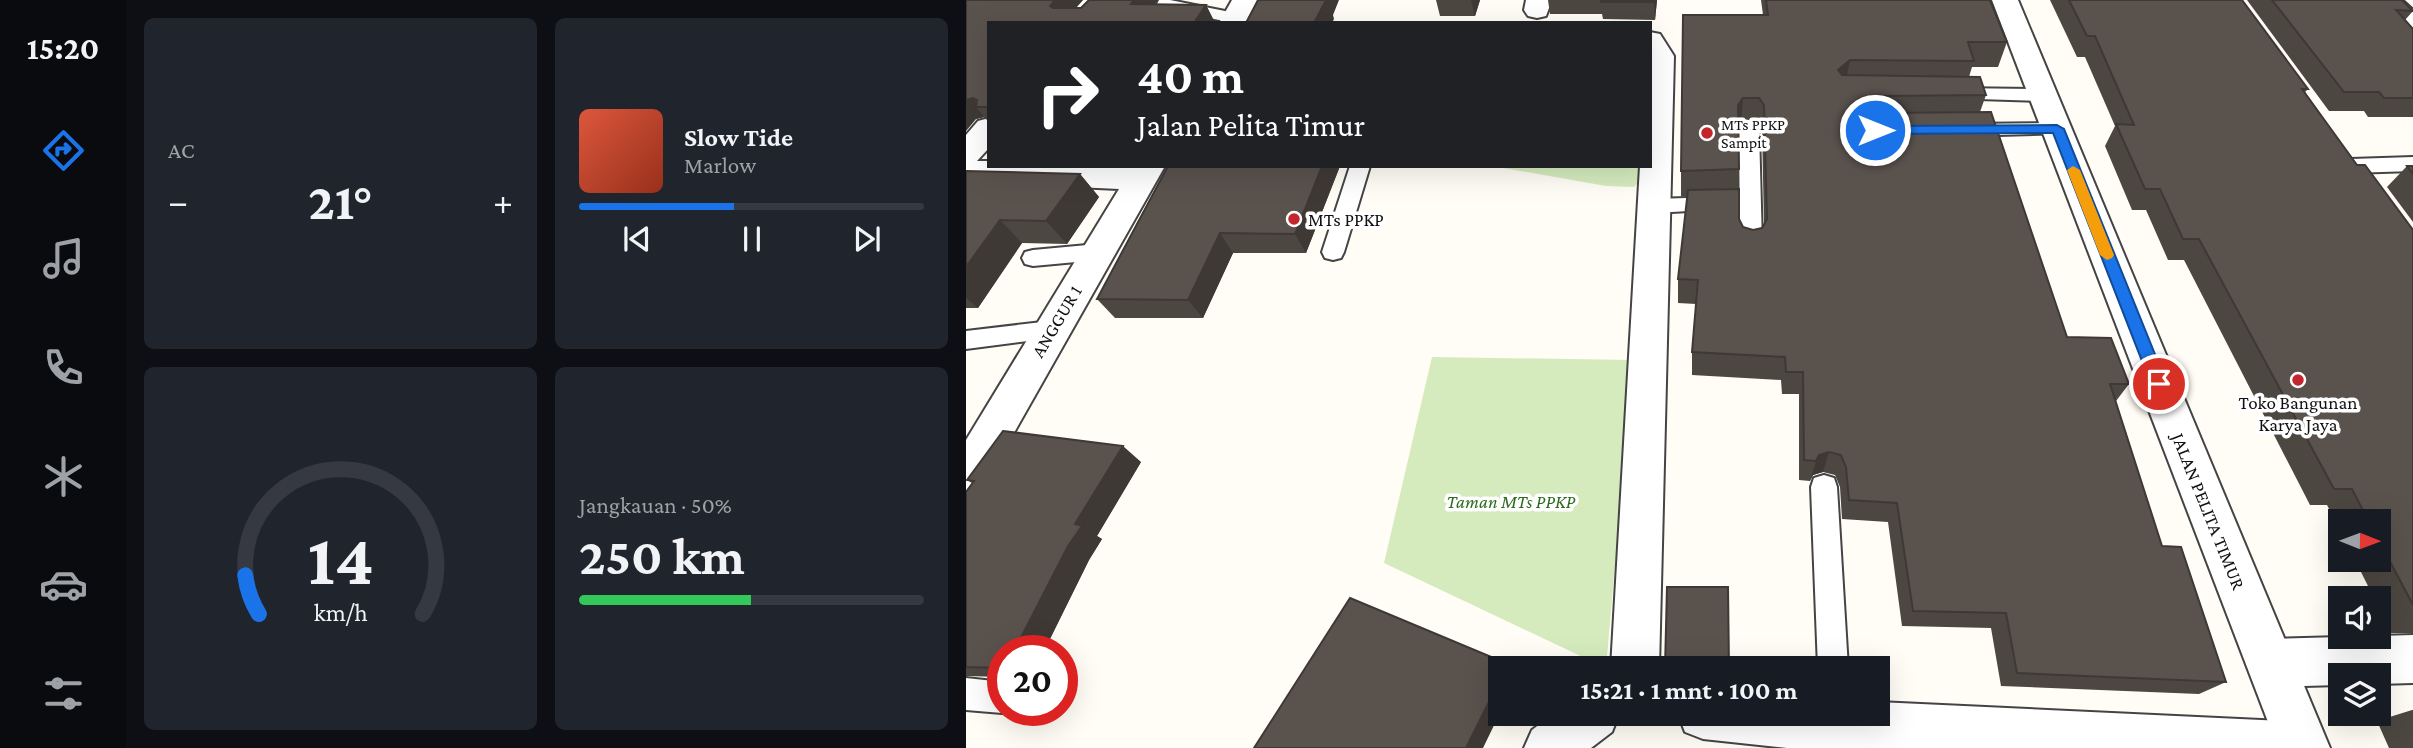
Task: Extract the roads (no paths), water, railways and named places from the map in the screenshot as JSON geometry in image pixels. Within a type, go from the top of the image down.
[{"type":"street","name":"JALAN PELITA TIMUR","points":[[2006,0],[2304,748]]},
{"type":"street","points":[[2387,0],[2413,25]]},
{"type":"street","points":[[1635,656],[1654,205],[1655,80],[1660,56],[1652,43]]},
{"type":"street","points":[[966,154],[987,130]]},
{"type":"street","points":[[2343,155],[2374,198]]},
{"type":"street","points":[[966,171],[1145,173]]},
{"type":"street","name":"ANGGUR 1","points":[[966,478],[1145,173]]},
{"type":"street","points":[[2270,663],[2413,659]]},
{"type":"street","points":[[1550,748],[1578,726]]},
{"type":"street","points":[[1813,727],[2304,748]]},
{"type":"lane","points":[[1165,4],[1237,14]]},
{"type":"lane","points":[[1938,94],[2050,112]]},
{"type":"lane","points":[[1945,130],[2050,112]]},
{"type":"lane","points":[[1749,130],[1751,244]]},
{"type":"lane","points":[[2343,155],[2413,164]]},
{"type":"lane","points":[[1333,252],[1359,168]]},
{"type":"lane","points":[[1654,205],[1750,204]]},
{"type":"lane","points":[[1033,258],[1098,252]]},
{"type":"lane","points":[[966,340],[1051,330]]},
{"type":"lane","points":[[1824,487],[1832,656]]},
{"type":"lane","points":[[966,694],[987,696]]},
{"type":"place","name":"MTs PPKP Sampit","points":[[1707,133]]},
{"type":"place","name":"MTs PPKP","points":[[1294,219]]},
{"type":"place","name":"Toko Bangunan Karya Jaya","points":[[2298,380]]},
{"type":"park label","name":"Taman MTs PPKP","points":[[1511,501]]}]
